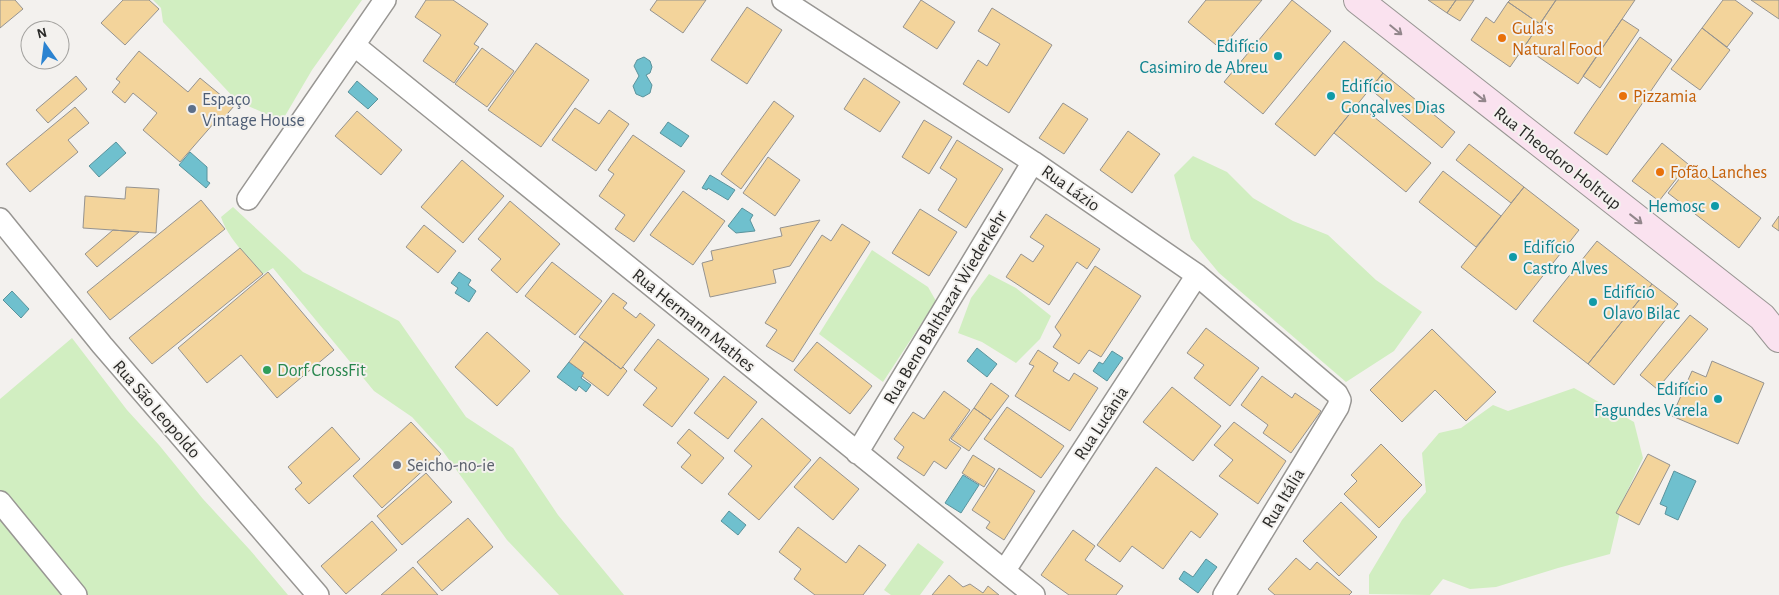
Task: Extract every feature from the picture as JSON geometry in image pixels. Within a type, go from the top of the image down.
[{"type":"main road","name":"Rua Theodoro Holtrup","points":[[1358,0],[1762,317],[1779,338]]},
{"type":"street","points":[[248,199],[385,0]]},
{"type":"street","name":"Rua Lázio","points":[[783,0],[1033,162],[1197,275],[1336,394],[1340,400]]},
{"type":"street","name":"Rua Hermann Mathes","points":[[354,45],[1034,595]]},
{"type":"street","name":"Rua Beno Balthazar Wiederkehr","points":[[857,453],[1033,162]]},
{"type":"street","name":"Rua São Leopoldo","points":[[0,219],[102,346],[318,595]]},
{"type":"street","name":"Rua Lucânia","points":[[1005,570],[1197,275]]},
{"type":"street","name":"Rua Itália","points":[[1224,595],[1333,415],[1340,400]]},
{"type":"street","points":[[0,502],[76,595]]},
{"type":"green space","points":[[153,0],[362,0],[312,70],[282,121],[237,101],[163,22],[161,8]]},
{"type":"green space","points":[[1193,156],[1227,172],[1253,198],[1293,221],[1328,235],[1376,280],[1422,312],[1394,351],[1346,382],[1219,273],[1191,239],[1174,175]]},
{"type":"green space","points":[[233,207],[303,272],[399,321],[466,417],[513,448],[558,515],[624,595],[559,595],[507,540],[442,450],[412,417],[374,391],[273,268],[263,274],[239,247],[228,233],[221,217]]},
{"type":"green space","points":[[872,250],[928,287],[936,301],[883,382],[819,334]]},
{"type":"green space","points":[[989,274],[1016,288],[1051,316],[1040,339],[1016,363],[982,342],[958,333],[971,298]]},
{"type":"green space","points":[[72,338],[127,410],[288,595],[0,595],[0,399]]},
{"type":"green space","points":[[1574,388],[1634,422],[1643,458],[1623,500],[1610,554],[1496,587],[1470,589],[1443,579],[1430,595],[1369,594],[1369,575],[1402,520],[1426,492],[1422,453],[1439,433],[1461,428],[1493,405],[1508,411]]},
{"type":"green space","points":[[918,543],[944,562],[920,595],[891,595],[884,590]]},
{"type":"water","points":[[644,57],[650,61],[652,67],[650,73],[646,75],[652,85],[650,93],[643,97],[636,94],[633,86],[639,76],[634,66],[637,60]]},
{"type":"water","points":[[357,81],[378,99],[368,109],[348,92]]},
{"type":"water","points":[[668,122],[689,136],[681,147],[660,133]]},
{"type":"water","points":[[116,142],[126,153],[99,177],[89,166]]},
{"type":"water","points":[[190,152],[207,167],[207,181],[210,183],[206,188],[179,165]]},
{"type":"water","points":[[710,175],[735,190],[728,200],[708,188],[707,190],[702,188]]},
{"type":"water","points":[[742,208],[753,215],[750,220],[755,231],[736,233],[728,226]]},
{"type":"water","points":[[459,272],[471,280],[468,285],[476,291],[469,302],[455,293],[458,288],[451,283]]},
{"type":"water","points":[[12,291],[29,309],[21,318],[3,300]]},
{"type":"water","points":[[977,348],[997,364],[987,377],[967,361]]},
{"type":"water","points":[[1112,351],[1123,358],[1107,381],[1093,371],[1099,362],[1103,364]]},
{"type":"water","points":[[569,362],[584,373],[581,378],[591,385],[586,392],[579,386],[576,391],[557,377]]},
{"type":"water","points":[[1674,471],[1696,481],[1678,520],[1665,514],[1667,507],[1660,504]]},
{"type":"water","points":[[963,475],[979,485],[961,513],[945,503]]},
{"type":"water","points":[[729,511],[746,525],[738,535],[721,521]]},
{"type":"water","points":[[1206,559],[1217,567],[1198,593],[1179,579],[1184,571],[1193,577]]},
{"type":"building","points":[[0,0],[15,0],[23,9],[0,28]]},
{"type":"building","points":[[123,0],[149,0],[159,9],[125,45],[101,23]]},
{"type":"building","points":[[426,0],[453,0],[488,24],[474,44],[479,47],[454,83],[423,61],[441,35],[415,17]]},
{"type":"building","points":[[657,0],[706,0],[683,33],[650,10]]},
{"type":"building","points":[[921,0],[955,22],[937,49],[903,27]]},
{"type":"building","points":[[1206,0],[1262,0],[1221,49],[1188,22]]},
{"type":"building","name":"Edifício Casimiro de Abreu","points":[[1292,0],[1331,31],[1263,114],[1224,82]]},
{"type":"building","points":[[1428,0],[1456,0],[1447,13]]},
{"type":"building","points":[[1456,0],[1474,0],[1460,21],[1447,13]]},
{"type":"building","points":[[1510,0],[1556,0],[1540,24],[1508,2]]},
{"type":"building","points":[[1556,0],[1635,0],[1578,84],[1524,47]]},
{"type":"building","points":[[1723,0],[1735,0],[1753,13],[1727,47],[1702,28]]},
{"type":"building","points":[[1751,0],[1779,0],[1779,19]]},
{"type":"building","points":[[1508,2],[1540,24],[1510,67],[1471,40],[1486,17],[1494,23]]},
{"type":"building","points":[[747,7],[782,30],[747,84],[711,60]]},
{"type":"building","points":[[992,8],[1052,45],[1009,113],[963,84],[978,60],[987,66],[1000,44],[978,31]]},
{"type":"building","points":[[1622,19],[1639,30],[1600,88],[1583,76]]},
{"type":"building","points":[[1702,28],[1730,50],[1700,90],[1671,69]]},
{"type":"building","name":"Pizzamia","points":[[1640,37],[1672,60],[1607,155],[1574,133]]},
{"type":"building","name":"Edifício Gonçalves Dias","points":[[1344,41],[1383,73],[1315,156],[1275,124]]},
{"type":"building","points":[[536,43],[589,80],[541,147],[488,110]]},
{"type":"building","points":[[482,48],[514,71],[487,107],[455,84]]},
{"type":"building","name":"Espaço Vintage House","points":[[139,51],[188,92],[200,78],[234,106],[217,126],[214,123],[180,162],[143,130],[157,113],[133,93],[125,103],[112,92],[120,82],[116,79]]},
{"type":"building","points":[[1383,73],[1455,132],[1442,148],[1370,89]]},
{"type":"building","points":[[76,76],[87,89],[48,123],[36,110]]},
{"type":"building","points":[[864,78],[900,102],[880,132],[844,109]]},
{"type":"building","points":[[774,101],[794,116],[741,189],[721,174]]},
{"type":"building","points":[[1063,103],[1088,119],[1064,154],[1039,138]]},
{"type":"building","points":[[1358,104],[1431,163],[1406,192],[1334,133]]},
{"type":"building","points":[[75,107],[89,123],[68,140],[78,152],[30,192],[6,164]]},
{"type":"building","points":[[575,108],[599,124],[609,110],[629,124],[596,171],[552,140]]},
{"type":"building","points":[[357,111],[402,150],[381,175],[335,136]]},
{"type":"building","points":[[924,120],[952,137],[929,174],[902,157]]},
{"type":"building","points":[[1128,131],[1160,154],[1132,193],[1100,170]]},
{"type":"building","points":[[633,135],[685,171],[634,242],[615,229],[625,215],[599,196],[614,174],[608,170]]},
{"type":"building","points":[[957,140],[1003,169],[966,228],[938,210],[957,179],[940,168]]},
{"type":"building","name":"Fofão Lanches","points":[[1662,143],[1688,164],[1659,201],[1632,181]]},
{"type":"building","points":[[1469,144],[1524,187],[1511,203],[1456,160]]},
{"type":"building","points":[[768,157],[800,180],[775,216],[743,193]]},
{"type":"building","points":[[462,160],[504,196],[463,243],[421,207]]},
{"type":"building","name":"Hemosc","points":[[1691,164],[1761,218],[1739,248],[1668,193]]},
{"type":"building","points":[[1443,171],[1501,216],[1476,247],[1419,202]]},
{"type":"building","points":[[126,187],[159,189],[156,233],[83,228],[85,196],[125,199]]},
{"type":"building","name":"Edifício Castro Alves","points":[[1524,187],[1579,230],[1516,310],[1461,267]]},
{"type":"building","points":[[683,191],[725,221],[693,265],[650,235]]},
{"type":"building","points":[[201,200],[225,229],[110,320],[87,292]]},
{"type":"building","points":[[510,201],[560,244],[517,293],[491,270],[501,259],[478,239]]},
{"type":"building","points":[[920,209],[957,232],[929,276],[892,253]]},
{"type":"building","points":[[1046,214],[1100,249],[1087,269],[1077,262],[1049,305],[1006,277],[1021,254],[1033,262],[1044,246],[1030,237]]},
{"type":"building","points":[[1779,216],[1779,231],[1772,226]]},
{"type":"building","points":[[820,220],[790,266],[773,270],[776,283],[710,297],[702,263],[713,260],[711,251],[782,236],[780,228]]},
{"type":"building","points":[[842,224],[870,242],[793,362],[766,346],[777,330],[765,323],[822,235],[831,241]]},
{"type":"building","points":[[424,225],[456,251],[438,273],[406,247]]},
{"type":"building","points":[[113,230],[139,232],[97,267],[85,254]]},
{"type":"building","name":"Edifício Olavo Bilac","points":[[1597,241],[1652,284],[1588,364],[1533,321]]},
{"type":"building","points":[[240,248],[263,274],[152,364],[129,338]]},
{"type":"building","points":[[552,262],[602,301],[575,335],[525,296]]},
{"type":"building","points":[[1095,266],[1141,296],[1101,357],[1089,350],[1079,364],[1053,347],[1061,335],[1055,327]]},
{"type":"building","points":[[268,272],[334,350],[277,398],[241,355],[207,383],[178,348]]},
{"type":"building","points":[[1652,284],[1678,304],[1614,385],[1588,364]]},
{"type":"building","points":[[613,293],[627,303],[623,308],[636,318],[640,313],[655,325],[621,369],[579,337]]},
{"type":"building","points":[[1690,315],[1708,329],[1657,389],[1640,375]]},
{"type":"building","points":[[1206,328],[1259,368],[1230,406],[1194,378],[1204,365],[1187,353]]},
{"type":"building","points":[[1432,329],[1496,392],[1466,421],[1435,390],[1402,422],[1370,390]]},
{"type":"building","points":[[487,332],[530,371],[497,406],[455,367]]},
{"type":"building","points":[[658,339],[709,379],[672,427],[643,405],[657,388],[634,370]]},
{"type":"building","points":[[585,341],[621,369],[623,367],[627,371],[608,396],[582,376],[584,373],[569,362]]},
{"type":"building","points":[[817,342],[872,386],[850,414],[794,370]]},
{"type":"building","points":[[1038,350],[1058,363],[1053,371],[1069,381],[1074,373],[1098,388],[1070,431],[1015,396],[1034,366],[1029,364]]},
{"type":"building","name":"Edifício Fagundes Varela","points":[[1712,361],[1764,383],[1738,444],[1672,416],[1692,371],[1706,377]]},
{"type":"building","points":[[724,376],[757,402],[728,439],[694,413]]},
{"type":"building","points":[[1262,376],[1292,398],[1295,393],[1321,411],[1291,453],[1263,433],[1268,425],[1241,405]]},
{"type":"building","points":[[991,383],[1009,396],[991,420],[974,408]]},
{"type":"building","points":[[1172,387],[1221,426],[1193,461],[1143,422]]},
{"type":"building","points":[[944,391],[970,410],[949,440],[961,448],[946,469],[934,461],[924,476],[897,458],[904,447],[894,439],[913,412],[924,419]]},
{"type":"building","points":[[1007,407],[1064,446],[1041,478],[984,439]]},
{"type":"building","points":[[974,408],[991,420],[969,451],[951,439]]},
{"type":"building","points":[[762,418],[811,460],[759,520],[728,494],[752,466],[734,451]]},
{"type":"building","name":"Seicho-no-ie","points":[[411,422],[441,454],[382,508],[353,476]]},
{"type":"building","points":[[1234,422],[1286,461],[1258,504],[1219,476],[1233,460],[1214,445]]},
{"type":"building","points":[[332,427],[360,459],[309,504],[295,489],[302,483],[288,467]]},
{"type":"building","points":[[689,429],[724,458],[702,484],[681,467],[691,455],[677,443]]},
{"type":"building","points":[[1381,444],[1422,485],[1379,528],[1344,494],[1357,481],[1351,475]]},
{"type":"building","points":[[1648,454],[1670,465],[1639,525],[1616,513]]},
{"type":"building","points":[[973,455],[995,469],[984,487],[962,473]]},
{"type":"building","points":[[820,457],[859,489],[833,520],[794,487]]},
{"type":"building","points":[[1156,467],[1218,514],[1200,538],[1191,531],[1163,569],[1132,546],[1120,562],[1097,545]]},
{"type":"building","points":[[999,468],[1035,491],[1004,540],[986,528],[990,522],[972,510]]},
{"type":"building","points":[[426,473],[452,502],[402,545],[377,516]]},
{"type":"building","points":[[1341,502],[1377,537],[1339,576],[1303,541]]},
{"type":"building","points":[[468,518],[493,547],[442,591],[417,562]]},
{"type":"building","points":[[372,521],[397,550],[346,594],[321,566]]},
{"type":"building","points":[[798,527],[846,563],[859,545],[886,565],[863,595],[815,595],[794,579],[801,569],[779,552]]},
{"type":"building","points":[[1073,530],[1095,546],[1085,560],[1123,586],[1116,595],[1069,595],[1041,575]]},
{"type":"building","points":[[1296,558],[1310,570],[1317,562],[1352,592],[1349,595],[1275,595],[1268,589]]},
{"type":"building","points":[[413,567],[438,595],[381,595]]},
{"type":"building","points":[[949,575],[963,587],[970,584],[983,593],[988,586],[999,595],[932,595]]},
{"type":"place","name":"Gula's Natural Food","points":[[1502,38]]},
{"type":"place","name":"Edifício Casimiro de Abreu","points":[[1278,56]]},
{"type":"place","name":"Edifício Gonçalves Dias","points":[[1331,96]]},
{"type":"place","name":"Pizzamia","points":[[1623,96]]},
{"type":"place","name":"Espaço Vintage House","points":[[192,109]]},
{"type":"place","name":"Fofão Lanches","points":[[1660,172]]},
{"type":"place","name":"Hemosc","points":[[1715,206]]},
{"type":"place","name":"Edifício Castro Alves","points":[[1513,257]]},
{"type":"place","name":"Edifício Olavo Bilac","points":[[1593,302]]},
{"type":"place","name":"Dorf CrossFit","points":[[267,370]]},
{"type":"place","name":"Edifício Fagundes Varela","points":[[1718,399]]},
{"type":"place","name":"Seicho-no-ie","points":[[397,465]]}]
